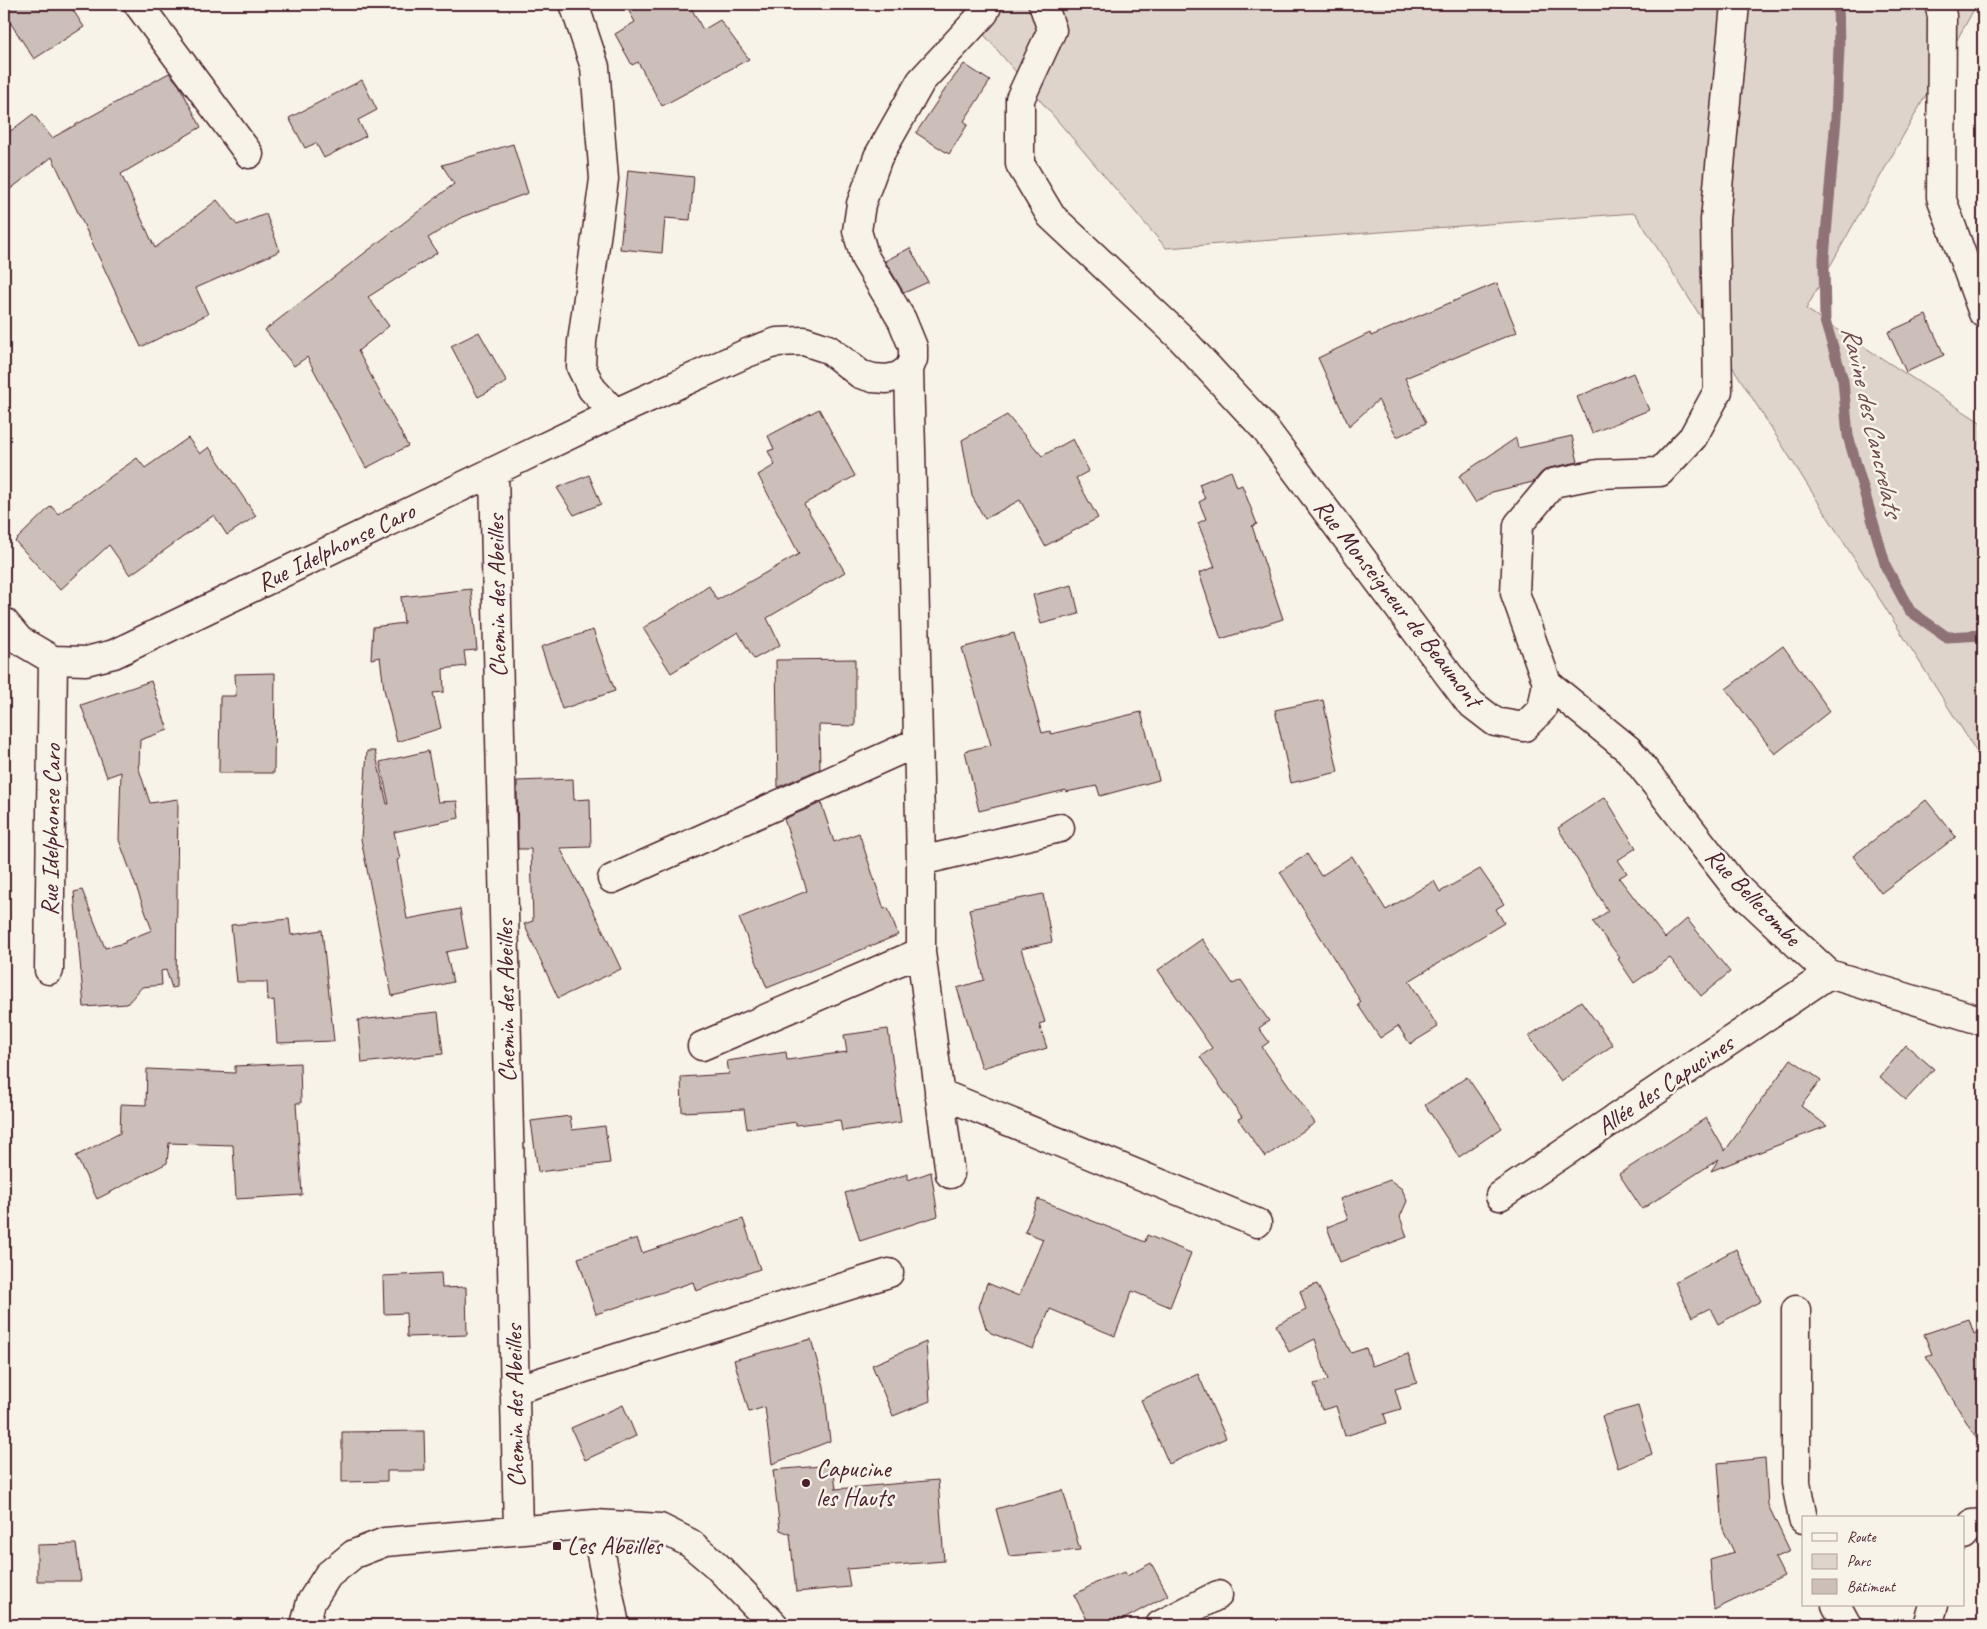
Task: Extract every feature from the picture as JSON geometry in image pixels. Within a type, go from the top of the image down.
[{"type":"street","points":[[138,4],[249,154]]},
{"type":"street","points":[[574,4],[595,66],[604,179],[582,342],[581,367],[592,389],[615,414],[747,353],[777,342],[804,341],[828,348],[860,374],[873,378],[887,380],[909,369]]},
{"type":"street","points":[[950,1174],[921,952],[921,862],[909,369],[913,358],[914,346],[902,320],[865,258],[857,231],[861,204],[878,157],[921,81],[984,14],[988,4]]},
{"type":"street","name":"Rue Monseigneur de Beaumont","points":[[1043,4],[1052,30],[1020,99],[1020,164],[1051,216],[1180,336],[1265,429],[1469,702],[1494,722],[1524,727],[1542,709],[1547,683]]},
{"type":"street","points":[[1547,683],[1515,593],[1518,525],[1553,483],[1598,474],[1660,472],[1693,437],[1718,391],[1715,220],[1735,4]]},
{"type":"street","points":[[1939,4],[1942,16],[1941,197],[1983,314]]},
{"type":"street","name":"Rue Idelphonse Caro","points":[[4,622],[19,640],[53,660],[86,662],[114,654],[615,414]]},
{"type":"street","name":"Chemin des Abeilles","points":[[494,472],[518,1530]]},
{"type":"street","name":"Rue Idelphonse Caro","points":[[49,970],[53,660]]},
{"type":"street","name":"Rue Bellecombe","points":[[1547,683],[1629,750],[1734,885],[1830,974],[1983,1021]]},
{"type":"street","points":[[612,879],[918,742]]},
{"type":"street","points":[[921,862],[1060,828]]},
{"type":"street","points":[[702,1046],[921,952]]},
{"type":"street","name":"Allée des Capucines","points":[[1500,1196],[1830,974]]},
{"type":"street","points":[[939,1093],[1257,1223]]},
{"type":"street","points":[[514,1390],[890,1274]]},
{"type":"street","points":[[1796,1310],[1796,1483],[1802,1516]]},
{"type":"street","points":[[1964,1534],[1972,1524],[1983,1523]]},
{"type":"street","points":[[595,1524],[615,1625]]},
{"type":"street","points":[[305,1625],[311,1602],[328,1575],[354,1554],[385,1542],[595,1524],[660,1528],[690,1543],[716,1565],[774,1625]]},
{"type":"street","points":[[1160,1625],[1218,1595]]},
{"type":"street","points":[[1837,1606],[1847,1625]]},
{"type":"street","points":[[1928,1625],[1934,1606]]},
{"type":"green space","points":[[958,4],[1977,4],[1806,309],[1983,424],[1983,762],[1635,213],[1166,248]]},
{"type":"building","points":[[4,4],[69,4],[84,27],[34,59],[4,13]]},
{"type":"building","points":[[625,4],[689,4],[703,30],[720,20],[749,59],[662,106],[638,62],[632,65],[615,34],[635,22]]},
{"type":"building","points":[[964,64],[990,81],[964,121],[968,124],[949,154],[916,133]]},
{"type":"building","points":[[169,73],[179,85],[201,127],[121,174],[155,248],[217,200],[237,225],[266,214],[280,251],[196,288],[208,314],[141,347],[52,157],[4,194],[4,136],[33,114],[52,138]]},
{"type":"building","points":[[362,80],[377,110],[358,120],[366,136],[324,158],[316,143],[305,148],[289,118]]},
{"type":"building","points":[[513,144],[528,193],[462,217],[428,238],[437,253],[368,297],[389,326],[358,351],[408,446],[366,468],[307,357],[294,366],[265,330],[454,184],[442,165]]},
{"type":"building","points":[[628,170],[694,177],[690,220],[665,218],[662,253],[620,249]]},
{"type":"building","points":[[910,248],[928,282],[904,293],[885,261]]},
{"type":"building","points":[[1497,283],[1517,332],[1405,378],[1426,423],[1397,437],[1378,400],[1349,426],[1318,358],[1370,333],[1371,336]]},
{"type":"building","points":[[1926,315],[1944,355],[1906,372],[1888,332]]},
{"type":"building","points":[[479,332],[507,382],[478,397],[451,346]]},
{"type":"building","points":[[1633,373],[1649,410],[1592,433],[1577,397]]},
{"type":"building","points":[[819,409],[855,476],[804,504],[845,572],[767,618],[780,645],[754,659],[738,632],[671,673],[643,628],[709,586],[717,600],[799,554],[758,475],[775,465],[768,451],[774,449],[768,436]]},
{"type":"building","points":[[1007,415],[1042,456],[1073,439],[1089,471],[1076,478],[1098,518],[1045,546],[1020,500],[985,519],[972,496],[962,440]]},
{"type":"building","points":[[1572,436],[1578,462],[1549,468],[1541,473],[1533,482],[1492,492],[1476,503],[1459,476],[1516,438],[1518,448]]},
{"type":"building","points":[[188,438],[200,454],[209,447],[256,516],[227,535],[214,515],[130,575],[109,545],[60,590],[15,541],[51,506],[58,514],[137,458],[145,468]]},
{"type":"building","points":[[1231,471],[1237,487],[1242,485],[1257,524],[1252,526],[1283,619],[1221,639],[1199,573],[1215,567],[1198,523],[1206,519],[1199,502],[1205,499],[1199,484]]},
{"type":"building","points":[[589,475],[601,504],[574,515],[557,488]]},
{"type":"building","points":[[1072,585],[1079,614],[1041,624],[1033,595]]},
{"type":"building","points":[[471,589],[477,650],[464,651],[466,666],[443,669],[444,692],[433,693],[441,728],[397,742],[384,689],[380,657],[371,659],[373,627],[404,623],[401,597]]},
{"type":"building","points":[[593,630],[615,691],[562,709],[541,647]]},
{"type":"building","points":[[1014,633],[1042,733],[1050,731],[1051,734],[1141,712],[1159,780],[1100,796],[1097,786],[1066,792],[1066,790],[979,811],[965,751],[991,745],[962,648]]},
{"type":"building","points":[[1783,646],[1830,711],[1775,754],[1726,689]]},
{"type":"building","points":[[855,659],[855,726],[819,725],[820,769],[778,787],[776,660]]},
{"type":"building","points":[[275,673],[274,773],[219,773],[220,696],[236,696],[235,674]]},
{"type":"building","points":[[151,681],[168,730],[140,740],[138,766],[150,803],[178,799],[176,987],[172,988],[166,970],[161,971],[162,985],[142,987],[127,1004],[84,1007],[74,892],[82,890],[105,948],[125,943],[125,941],[152,930],[119,840],[121,772],[107,777],[81,705]]},
{"type":"building","points":[[1323,700],[1338,772],[1291,783],[1275,710]]},
{"type":"building","points":[[367,751],[375,751],[387,804],[389,804],[380,762],[428,751],[438,802],[457,801],[459,818],[394,832],[400,859],[397,860],[407,919],[460,909],[467,948],[446,952],[453,982],[392,996],[361,839]]},
{"type":"building","points":[[573,779],[574,800],[590,799],[591,847],[560,848],[599,922],[621,969],[558,998],[524,924],[533,921],[531,849],[518,849],[517,781]]},
{"type":"building","points":[[1605,797],[1636,848],[1618,860],[1627,873],[1619,878],[1665,938],[1687,919],[1730,972],[1701,996],[1670,958],[1634,983],[1618,959],[1620,958],[1593,922],[1608,911],[1558,828]]},
{"type":"building","points":[[1926,800],[1956,837],[1881,893],[1853,856]]},
{"type":"building","points":[[821,803],[834,842],[859,833],[884,909],[888,908],[898,935],[767,988],[739,918],[807,891],[784,819]]},
{"type":"building","points":[[1307,854],[1321,876],[1352,856],[1386,910],[1434,881],[1440,892],[1480,869],[1504,904],[1496,909],[1504,923],[1409,981],[1438,1027],[1410,1044],[1398,1026],[1380,1038],[1358,1005],[1361,1002],[1280,872]]},
{"type":"building","points":[[1043,894],[1052,942],[1021,949],[1045,1022],[1039,1024],[1047,1048],[982,1068],[957,988],[984,980],[969,909]]},
{"type":"building","points":[[289,919],[291,935],[322,930],[334,1041],[277,1043],[274,1000],[268,1001],[267,982],[237,982],[231,925]]},
{"type":"building","points":[[1202,939],[1233,984],[1241,980],[1269,1021],[1259,1028],[1269,1042],[1262,1047],[1315,1123],[1265,1157],[1238,1119],[1242,1117],[1200,1057],[1212,1048],[1158,970]]},
{"type":"building","points":[[1581,1001],[1613,1045],[1561,1081],[1529,1036]]},
{"type":"building","points":[[438,1012],[443,1054],[362,1063],[358,1020]]},
{"type":"building","points":[[888,1029],[901,1122],[842,1131],[840,1120],[796,1125],[796,1122],[747,1129],[744,1109],[682,1112],[681,1077],[729,1074],[727,1061],[786,1052],[787,1060],[847,1052],[844,1035]]},
{"type":"building","points":[[1906,1045],[1934,1069],[1906,1100],[1880,1077]]},
{"type":"building","points":[[1791,1059],[1821,1080],[1801,1106],[1827,1126],[1711,1171],[1719,1159],[1642,1209],[1619,1174],[1706,1118],[1725,1151]]},
{"type":"building","points":[[300,1063],[301,1103],[296,1103],[302,1195],[236,1199],[233,1145],[169,1143],[167,1163],[97,1199],[76,1156],[120,1133],[121,1104],[146,1105],[147,1069],[235,1073],[235,1066]]},
{"type":"building","points":[[1467,1077],[1502,1128],[1459,1157],[1425,1105]]},
{"type":"building","points":[[570,1116],[572,1130],[605,1126],[610,1163],[538,1172],[531,1121]]},
{"type":"building","points":[[931,1172],[938,1216],[860,1241],[845,1193],[908,1174],[908,1180]]},
{"type":"building","points":[[1390,1180],[1402,1189],[1407,1201],[1400,1217],[1407,1237],[1340,1262],[1327,1227],[1348,1219],[1340,1199]]},
{"type":"building","points":[[1038,1199],[1145,1242],[1147,1235],[1191,1253],[1170,1307],[1132,1291],[1115,1336],[1050,1309],[1033,1349],[991,1333],[986,1328],[979,1307],[987,1283],[1019,1296],[1043,1239],[1025,1232]]},
{"type":"building","points":[[743,1219],[760,1269],[696,1291],[693,1282],[596,1314],[578,1258],[637,1238],[642,1253]]},
{"type":"building","points":[[1736,1249],[1761,1301],[1718,1324],[1710,1308],[1692,1317],[1675,1282]]},
{"type":"building","points":[[441,1273],[442,1288],[466,1287],[467,1335],[407,1337],[406,1313],[384,1314],[383,1276]]},
{"type":"building","points":[[1317,1284],[1351,1353],[1366,1348],[1372,1366],[1408,1354],[1417,1383],[1395,1389],[1401,1409],[1384,1414],[1387,1423],[1345,1436],[1336,1406],[1322,1410],[1314,1384],[1328,1380],[1315,1339],[1289,1352],[1276,1325],[1306,1310],[1300,1291]]},
{"type":"building","points":[[1969,1319],[1974,1334],[1983,1328],[1983,1449],[1926,1356],[1932,1354],[1924,1334]]},
{"type":"building","points":[[811,1339],[824,1386],[830,1441],[772,1464],[765,1407],[749,1412],[734,1360]]},
{"type":"building","points":[[926,1342],[930,1401],[893,1416],[872,1365]]},
{"type":"building","points":[[1198,1374],[1226,1438],[1169,1464],[1141,1400]]},
{"type":"building","points":[[623,1405],[636,1436],[585,1460],[571,1428]]},
{"type":"building","points":[[1638,1406],[1652,1454],[1618,1468],[1602,1416]]},
{"type":"building","points":[[424,1431],[425,1471],[387,1471],[387,1481],[342,1482],[342,1432]]},
{"type":"building","points":[[1765,1458],[1768,1505],[1790,1551],[1775,1558],[1784,1576],[1714,1610],[1710,1559],[1734,1552],[1723,1529],[1718,1463]]},
{"type":"building","points":[[833,1465],[836,1489],[938,1480],[944,1561],[847,1569],[850,1587],[796,1592],[790,1534],[780,1530],[773,1470]]},
{"type":"building","points":[[1063,1490],[1080,1550],[1009,1556],[996,1509]]},
{"type":"building","points":[[76,1544],[81,1581],[37,1581],[37,1545]]},
{"type":"building","points":[[1151,1563],[1168,1595],[1113,1625],[1090,1625],[1074,1595],[1103,1579],[1125,1572],[1127,1576]]},
{"type":"waterway","name":"Ravine des Cancrelats","points":[[1838,4],[1839,47],[1836,118],[1824,258],[1825,321],[1843,380],[1848,436],[1886,567],[1910,611],[1947,637],[1983,635]]},
{"type":"place","name":"Capucine les Hauts","points":[[806,1483]]},
{"type":"place","name":"Les Abeilles","points":[[557,1546]]}]
